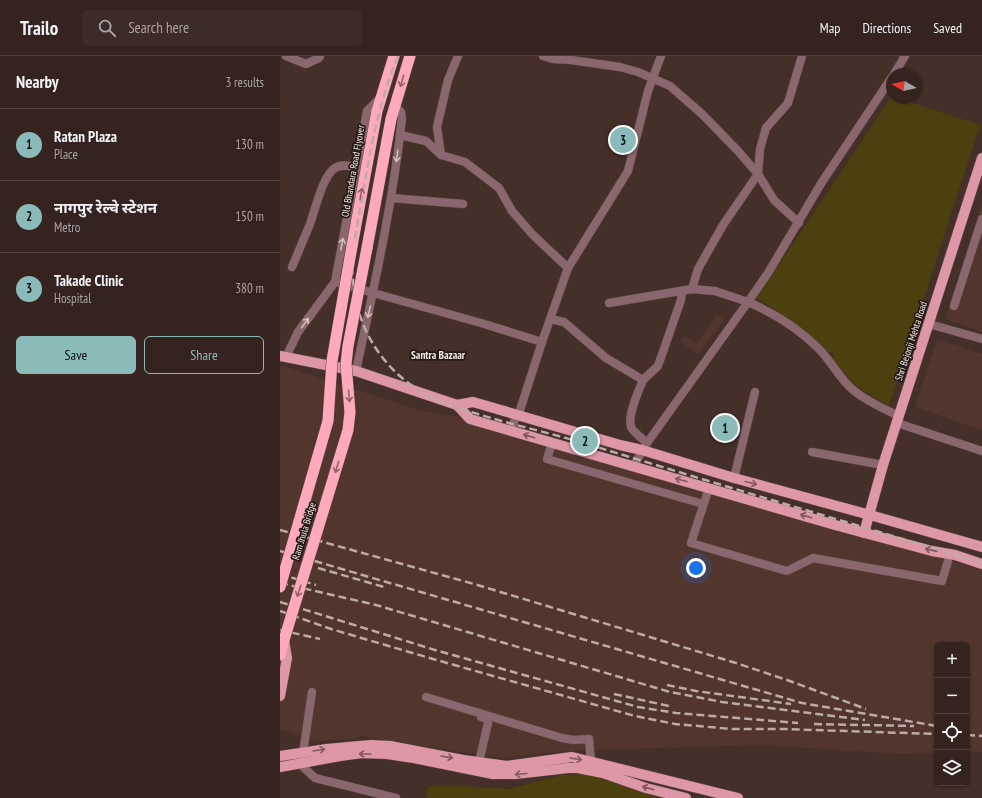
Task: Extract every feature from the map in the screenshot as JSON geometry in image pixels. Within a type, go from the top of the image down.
[{"type":"highway","name":"Old Bhandara Road Flyover","points":[[328,420],[332,361],[352,246],[379,99],[394,56]]},
{"type":"highway","points":[[395,106],[410,56]]},
{"type":"highway","name":"Ram Jhula Bridge","points":[[280,655],[348,430],[350,412],[346,364],[348,346],[368,248],[391,119],[395,106]]},
{"type":"highway","name":"Ram Jhula Bridge","points":[[280,587],[328,420]]},
{"type":"main road","name":"Shri Bejonji Mehta Road","points":[[864,533],[883,465],[982,158]]},
{"type":"main road","points":[[283,356],[356,371],[457,405],[470,419],[864,533],[932,551],[955,555],[982,564]]},
{"type":"main road","points":[[457,405],[473,402],[620,445],[644,446],[734,478],[978,546],[968,560]]},
{"type":"main road","points":[[280,696],[287,658],[284,640]]},
{"type":"main road","points":[[280,756],[371,745],[390,746],[507,766],[572,757],[738,798]]},
{"type":"main road","points":[[280,767],[340,756],[387,754],[494,774],[515,774],[578,768],[686,798]]},
{"type":"street","points":[[286,56],[306,64],[319,58],[320,56]]},
{"type":"street","points":[[441,155],[437,127],[448,80],[458,56]]},
{"type":"street","points":[[543,56],[553,59],[620,67],[654,78],[670,86],[702,114],[758,174],[774,200],[799,223]]},
{"type":"street","points":[[510,430],[520,410],[568,268],[628,171],[648,91],[661,56]]},
{"type":"street","points":[[692,289],[698,269],[723,225],[758,174],[760,149],[766,128],[788,103],[802,56]]},
{"type":"street","points":[[898,68],[905,56]]},
{"type":"street","points":[[633,467],[644,446],[768,273],[822,182],[886,86]]},
{"type":"street","points":[[283,356],[298,332],[335,282],[367,112],[379,99]]},
{"type":"street","points":[[356,371],[391,198],[400,134],[401,112],[395,106]]},
{"type":"street","points":[[400,134],[426,141],[441,155],[465,162],[499,188],[512,211],[532,234],[568,268]]},
{"type":"street","points":[[292,267],[305,236],[319,194],[328,176],[334,168],[339,166],[343,165],[356,167]]},
{"type":"street","points":[[391,198],[463,204]]},
{"type":"street","points":[[954,306],[982,219]]},
{"type":"street","points":[[335,282],[481,323],[542,342]]},
{"type":"street","points":[[610,303],[692,289],[715,291],[748,302],[770,312],[793,327],[819,349],[852,389],[898,419],[982,451]]},
{"type":"street","points":[[644,446],[631,428],[630,424],[636,397],[643,380],[658,366],[682,290]]},
{"type":"street","points":[[550,319],[564,322],[606,358],[643,380]]},
{"type":"street","points":[[929,324],[982,339]]},
{"type":"street","points":[[734,478],[755,392]]},
{"type":"street","points":[[552,443],[547,459],[703,504]]},
{"type":"street","points":[[812,452],[883,465]]},
{"type":"street","points":[[709,488],[691,543],[786,571],[813,558],[942,581],[948,561]]},
{"type":"street","points":[[303,753],[312,692]]},
{"type":"street","points":[[426,698],[562,738],[573,740],[589,739],[591,762]]},
{"type":"street","points":[[472,712],[471,714],[487,719],[488,721],[485,741],[479,762]]},
{"type":"street","points":[[300,764],[315,778],[396,798]]},
{"type":"shaded area","points":[[887,104],[915,104],[980,125],[889,406],[858,387],[833,361],[834,353],[828,352],[795,323],[757,298]]},
{"type":"shaded area","points":[[982,203],[982,332],[945,319]]},
{"type":"shaded area","points":[[717,314],[725,319],[698,354],[680,342],[684,335],[696,344]]},
{"type":"shaded area","points":[[937,339],[982,354],[982,430],[915,407]]},
{"type":"shaded area","points":[[280,365],[419,410],[490,422],[716,494],[982,570],[982,752],[970,752],[970,642],[934,642],[934,753],[900,754],[762,745],[565,751],[501,758],[360,736],[355,739],[317,741],[280,729]]},
{"type":"shaded area","points":[[587,774],[659,798],[426,798],[429,786],[509,789],[562,775]]},
{"type":"railway","points":[[398,56],[385,91],[372,144],[356,229],[353,270],[355,298],[366,331],[381,355],[393,370],[415,388],[444,403],[982,562]]},
{"type":"railway","points":[[280,530],[474,584],[736,663],[866,709]]},
{"type":"railway","points":[[280,551],[802,703],[934,725]]},
{"type":"railway","points":[[318,568],[384,587]]},
{"type":"railway","points":[[280,574],[316,585]]},
{"type":"railway","points":[[280,583],[376,605],[670,692],[722,702],[865,720]]},
{"type":"railway","points":[[280,602],[435,650],[638,707],[676,713],[798,723]]},
{"type":"railway","points":[[280,611],[331,629],[433,659],[635,716],[675,724],[732,729],[784,729],[934,734]]},
{"type":"railway","points":[[280,630],[320,639]]},
{"type":"railway","points":[[667,685],[696,691],[791,704]]},
{"type":"railway","points":[[614,694],[669,706]]},
{"type":"railway","points":[[814,724],[914,726]]},
{"type":"railway","points":[[970,735],[982,736]]},
{"type":"place","name":"Takade Clinic","points":[[623,140]]},
{"type":"place","name":"Ratan Plaza","points":[[725,428]]},
{"type":"place","name":"नागपुर रेल्वे स्टेशन","points":[[585,441]]},
{"type":"district","name":"Santra Bazaar","points":[[438,355]]}]
